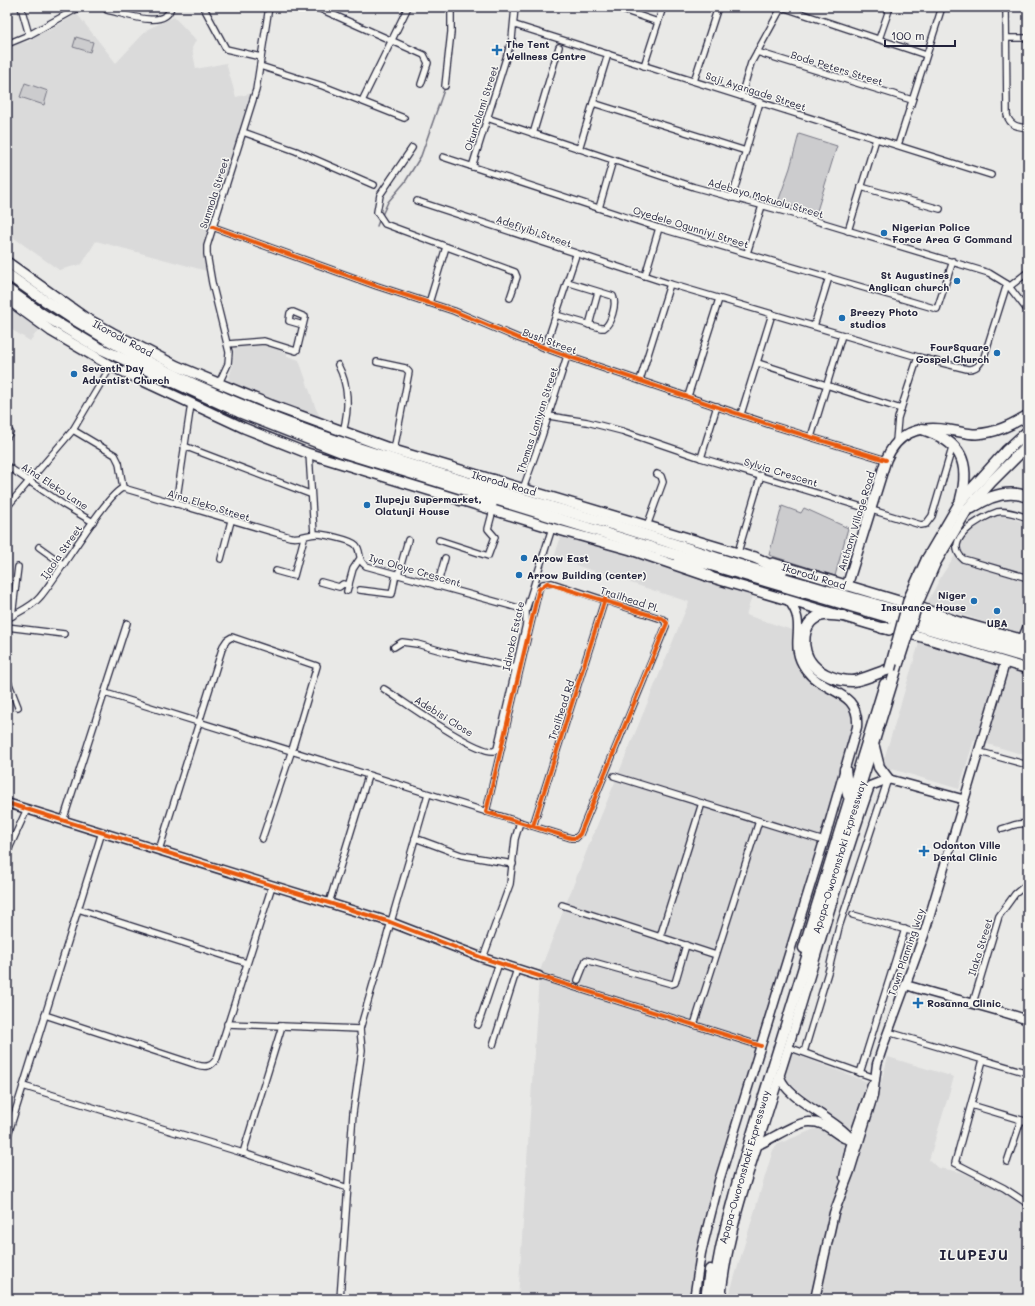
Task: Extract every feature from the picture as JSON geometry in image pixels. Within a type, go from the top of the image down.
[{"type":"highway","name":"Ikorodu Road","points":[[7,274],[64,314],[120,347],[203,388],[267,414],[338,440],[459,479],[625,528],[718,558],[923,616],[1028,649]]},
{"type":"highway","name":"Ikorodu Road","points":[[7,289],[42,314],[97,347],[239,412],[342,452],[663,552],[930,628],[1028,658]]},
{"type":"highway","points":[[922,429],[946,439],[953,445],[964,461],[966,476],[961,501]]},
{"type":"highway","name":"Apapa-Oworonshoki Expressway","points":[[706,1299],[715,1245],[726,1202],[849,800],[856,772],[890,669],[909,599],[931,561],[961,501],[1006,451],[1028,431]]},
{"type":"highway","name":"Apapa-Oworonshoki Expressway","points":[[714,1299],[715,1278],[739,1177],[931,561],[964,514],[991,482],[1028,446]]},
{"type":"highway","points":[[459,479],[494,480]]},
{"type":"highway","points":[[964,514],[993,496],[1007,492],[1028,497]]},
{"type":"highway","points":[[460,500],[508,504]]},
{"type":"highway","points":[[663,552],[710,577]]},
{"type":"highway","points":[[754,557],[809,584]]},
{"type":"highway","points":[[843,616],[824,615],[815,619],[810,624],[805,635],[804,642],[811,664],[822,673],[838,679],[852,681],[890,669]]},
{"type":"highway","points":[[923,616],[945,621],[956,621]]},
{"type":"highway","points":[[882,628],[930,628]]},
{"type":"highway","points":[[874,744],[875,758],[879,767],[888,779]]},
{"type":"highway","points":[[845,769],[843,786],[849,800]]},
{"type":"highway","points":[[843,786],[856,772]]},
{"type":"highway","points":[[839,860],[841,871]]},
{"type":"main road","name":"Ikorodu Road","points":[[7,262],[84,317],[156,356],[219,383],[344,432],[394,450],[738,552],[922,608],[956,621],[1026,640]]},
{"type":"main road","points":[[7,299],[51,331],[110,366],[192,404],[309,453],[552,528],[631,550],[710,577],[882,628],[922,637],[1028,670]]},
{"type":"main road","points":[[896,441],[913,431],[922,429],[943,429],[974,434],[989,433],[1008,427],[1028,415]]},
{"type":"main road","name":"Anthony Village Road","points":[[847,586],[886,460],[896,441]]},
{"type":"main road","points":[[788,600],[799,619],[797,652],[803,667],[817,681],[850,701],[857,712],[858,728],[845,769]]},
{"type":"main road","points":[[1026,640],[1028,627]]},
{"type":"main road","name":"Town Planning Way","points":[[954,832],[958,826],[980,752],[1003,662]]},
{"type":"main road","name":"Town Planning Way","points":[[815,1299],[832,1220],[857,1142],[867,1096],[875,1078],[888,1032],[924,935],[954,832],[954,825],[1003,662]]},
{"type":"main road","points":[[888,779],[962,799]]},
{"type":"main road","name":"Apapa-Oworonshoki Expressway","points":[[721,1299],[728,1250],[758,1145],[780,1077],[841,871],[870,786],[888,779]]},
{"type":"main road","name":"Apapa-Oworonshoki Expressway","points":[[694,1299],[695,1286],[708,1220],[824,841],[843,786]]},
{"type":"main road","points":[[7,803],[390,922],[483,958],[539,976]]},
{"type":"main road","points":[[906,985],[973,1004],[986,1006],[1028,1020]]},
{"type":"main road","points":[[780,1077],[786,1088],[857,1142]]},
{"type":"main road","points":[[758,1145],[808,1122],[829,1127],[839,1136],[857,1142]]},
{"type":"main road","points":[[839,1136],[847,1160]]},
{"type":"main road","name":"Town Planning Way","points":[[843,1187],[847,1160],[857,1142]]},
{"type":"street","points":[[21,7],[29,35]]},
{"type":"street","points":[[7,44],[29,35],[80,7]]},
{"type":"street","points":[[104,7],[107,10],[154,21],[166,16],[171,7]]},
{"type":"street","name":"Sunmola Street","points":[[219,383],[229,357],[228,344],[206,254],[256,90],[269,7]]},
{"type":"street","points":[[316,7],[392,39],[424,55],[428,64],[425,76],[420,84]]},
{"type":"street","points":[[362,101],[408,7]]},
{"type":"street","points":[[445,86],[451,32],[451,7]]},
{"type":"street","name":"Okunfolami Street","points":[[472,167],[511,44],[515,25],[515,7]]},
{"type":"street","points":[[614,7],[658,22]]},
{"type":"street","points":[[644,66],[663,7]]},
{"type":"street","points":[[694,81],[718,7]]},
{"type":"street","points":[[879,39],[890,7]]},
{"type":"street","points":[[898,146],[942,7]]},
{"type":"street","points":[[1006,7],[1008,38],[1008,121],[1016,126],[1028,128]]},
{"type":"street","points":[[741,96],[751,63],[780,10],[785,8],[926,55]]},
{"type":"street","points":[[205,10],[226,50],[261,57]]},
{"type":"street","name":"Saji Ayangade Street","points":[[515,25],[876,140],[991,174]]},
{"type":"street","points":[[1008,38],[1028,38]]},
{"type":"street","points":[[533,134],[559,47]]},
{"type":"street","name":"Bode Peters Street","points":[[757,52],[912,100]]},
{"type":"street","points":[[579,149],[608,54]]},
{"type":"street","points":[[260,66],[303,79],[404,118]]},
{"type":"street","points":[[732,198],[760,102]]},
{"type":"street","points":[[593,103],[746,151]]},
{"type":"street","name":"Adebayo Mokuolu Street","points":[[487,118],[732,198],[953,261],[996,275],[1008,285],[1028,311]]},
{"type":"street","points":[[243,132],[296,151],[374,185]]},
{"type":"street","points":[[848,231],[876,140]]},
{"type":"street","points":[[412,148],[380,195],[377,212],[385,224],[516,272],[517,277],[510,298]]},
{"type":"street","name":"Oyedele Ogunniyi Street","points":[[443,157],[659,228],[937,309],[953,261]]},
{"type":"street","points":[[599,208],[613,160]]},
{"type":"street","points":[[861,187],[940,209]]},
{"type":"street","name":"Adefiyibi Street","points":[[417,201],[576,255],[719,299],[918,357],[967,369],[977,367],[984,357],[1008,285]]},
{"type":"street","points":[[747,253],[762,206]]},
{"type":"street","name":"Bush Street","points":[[213,227],[378,286],[466,315],[518,338],[567,356],[811,437],[886,460]]},
{"type":"street","points":[[645,276],[659,228]]},
{"type":"street","points":[[429,303],[446,247]]},
{"type":"street","points":[[545,348],[576,255]]},
{"type":"street","points":[[1008,285],[1028,272]]},
{"type":"street","points":[[814,326],[829,277]]},
{"type":"street","points":[[556,315],[604,328],[609,324],[614,298],[610,295],[567,282]]},
{"type":"street","points":[[640,380],[670,284]]},
{"type":"street","points":[[589,325],[598,292]]},
{"type":"street","points":[[688,396],[719,299]]},
{"type":"street","points":[[741,414],[772,314]]},
{"type":"street","points":[[228,344],[264,342],[296,351],[304,325]]},
{"type":"street","points":[[811,437],[842,335]]},
{"type":"street","name":"Thomas Laniyan Street","points":[[523,489],[549,416],[567,356]]},
{"type":"street","name":"Anthony Village Road","points":[[896,441],[898,418],[918,357]]},
{"type":"street","points":[[377,362],[404,368],[408,372],[394,450]]},
{"type":"street","points":[[758,363],[901,409]]},
{"type":"street","points":[[338,365],[346,385],[346,417],[344,432]]},
{"type":"street","points":[[7,508],[73,430],[110,366]]},
{"type":"street","points":[[176,504],[184,446],[192,404]]},
{"type":"street","points":[[701,458],[717,406]]},
{"type":"street","name":"Sylvia Crescent","points":[[549,416],[604,426],[701,458],[761,475],[921,525],[926,524],[932,516],[953,445]]},
{"type":"street","points":[[7,430],[10,432],[7,437]]},
{"type":"street","points":[[73,430],[115,455],[119,463],[124,488]]},
{"type":"street","points":[[184,446],[310,494]]},
{"type":"street","points":[[276,571],[294,576],[304,538],[314,534],[310,494],[309,453]]},
{"type":"street","name":"Aina Eleko Lane","points":[[7,466],[64,505],[93,522]]},
{"type":"street","points":[[647,526],[663,482],[661,476],[657,474]]},
{"type":"street","points":[[738,552],[761,475]]},
{"type":"street","name":"Aina Eleko Street","points":[[124,488],[290,538],[304,538]]},
{"type":"street","name":"Ijaola Street","points":[[10,617],[34,604],[64,565],[93,522],[111,499],[124,488]]},
{"type":"street","points":[[439,540],[483,555],[490,555],[496,537],[488,532],[493,510]]},
{"type":"street","points":[[1028,518],[998,512],[988,516],[963,532],[957,545],[957,551],[963,559],[1028,578]]},
{"type":"street","points":[[221,559],[231,521]]},
{"type":"street","name":"Idiroko Estate","points":[[496,749],[526,624],[526,610],[552,528]]},
{"type":"street","name":"Iya Oloye Crescent","points":[[314,534],[355,544],[360,560],[366,566],[526,610]]},
{"type":"street","points":[[360,590],[392,594],[408,540]]},
{"type":"street","points":[[39,547],[64,565]]},
{"type":"street","points":[[437,586],[445,558]]},
{"type":"street","points":[[321,582],[339,587],[343,584],[348,588],[354,569],[360,560]]},
{"type":"street","points":[[10,617],[18,567]]},
{"type":"street","name":"Trailhead Pl.","points":[[552,583],[665,620],[666,626],[580,834],[576,838],[571,838],[486,812],[539,589],[543,584],[552,583]]},
{"type":"street","name":"Trailhead Rd","points":[[533,826],[604,599]]},
{"type":"street","points":[[64,821],[127,623]]},
{"type":"street","points":[[7,628],[64,634]]},
{"type":"street","points":[[159,850],[223,646],[227,640],[232,638],[242,640],[317,666],[292,750],[262,839]]},
{"type":"street","points":[[394,647],[402,642],[417,644],[515,668]]},
{"type":"street","points":[[7,679],[18,707]]},
{"type":"street","name":"Adebisi Close","points":[[384,689],[468,743],[486,751],[491,752],[496,749]]},
{"type":"street","points":[[105,693],[292,750],[368,776],[486,812]]},
{"type":"street","points":[[980,752],[1028,765]]},
{"type":"street","points":[[329,903],[368,776]]},
{"type":"street","points":[[614,776],[824,841]]},
{"type":"street","points":[[804,1052],[829,969],[839,927],[888,779]]},
{"type":"street","points":[[340,1299],[353,1113],[362,1050],[360,1029],[428,794]]},
{"type":"street","points":[[660,937],[702,803]]},
{"type":"street","points":[[7,853],[27,809]]},
{"type":"street","points":[[694,1025],[759,820]]},
{"type":"street","points":[[483,958],[510,884],[515,839],[520,822]]},
{"type":"street","points":[[1002,829],[1024,823],[1028,824]]},
{"type":"street","points":[[7,1138],[102,832]]},
{"type":"street","points":[[415,838],[460,855],[513,864]]},
{"type":"street","name":"Ilaka Street","points":[[973,1004],[999,916],[1014,894],[1028,883]]},
{"type":"street","points":[[45,1015],[203,1067],[208,1067],[214,1064],[272,886]]},
{"type":"street","points":[[562,905],[716,955]]},
{"type":"street","points":[[78,909],[247,963]]},
{"type":"street","points":[[853,914],[924,935]]},
{"type":"street","points":[[860,1073],[905,930]]},
{"type":"street","points":[[578,980],[586,960],[672,984],[675,983],[686,945]]},
{"type":"street","points":[[478,1025],[499,963]]},
{"type":"street","points":[[493,1045],[518,969]]},
{"type":"street","points":[[539,976],[761,1046]]},
{"type":"street","points":[[228,1024],[360,1029]]},
{"type":"street","points":[[243,1153],[282,1026]]},
{"type":"street","points":[[888,1032],[1028,1073]]},
{"type":"street","points":[[788,1047],[875,1078]]},
{"type":"street","points":[[983,1060],[955,1163],[1004,1188],[1028,1204]]},
{"type":"street","points":[[23,1086],[243,1153],[348,1188]]},
{"type":"street","points":[[970,1105],[1028,1122]]},
{"type":"street","points":[[1007,1162],[1021,1120]]},
{"type":"shaded area","points":[[77,14],[116,63],[148,29],[174,17],[196,40],[192,48],[196,69],[226,63],[236,97],[253,93],[203,253],[207,271],[96,241],[82,264],[59,270],[7,233],[7,48],[14,44],[28,42],[41,31],[48,31]]},
{"type":"shaded area","points":[[76,37],[93,42],[90,52],[73,47]]},
{"type":"shaded area","points":[[25,83],[48,91],[44,105],[20,97]]},
{"type":"shaded area","points":[[799,134],[837,146],[816,214],[778,202],[790,168]]},
{"type":"shaded area","points":[[7,304],[40,328],[30,341],[9,328],[7,330]]},
{"type":"shaded area","points":[[264,345],[287,353],[287,356],[299,360],[316,409],[322,420],[279,405],[227,383],[233,365],[234,346]]},
{"type":"shaded area","points":[[782,506],[801,513],[804,508],[848,528],[835,576],[769,555]]},
{"type":"shaded area","points":[[998,513],[1028,524],[1028,636],[954,612],[926,605],[942,575],[958,551],[963,533]]},
{"type":"shaded area","points":[[561,536],[753,593],[746,615],[795,631],[799,661],[807,678],[852,705],[855,736],[717,1189],[693,1299],[518,1299],[539,976],[589,845],[689,602],[554,558]]},
{"type":"shaded area","points":[[920,640],[1028,673],[1028,756],[974,740],[959,789],[882,766]]},
{"type":"shaded area","points":[[792,1053],[868,1082],[853,1128],[846,1129],[784,1079]]},
{"type":"shaded area","points":[[888,1057],[954,1077],[929,1160],[939,1168],[961,1172],[1013,1194],[1028,1204],[1028,1299],[728,1299],[773,1150],[778,1144],[817,1128],[860,1143],[875,1104]]},
{"type":"waterway","points":[[382,215],[388,202],[405,182],[421,156],[445,87]]},
{"type":"waterway","points":[[377,226],[380,218]]},
{"type":"cycle path","points":[[213,227],[377,286],[454,311],[518,338],[567,356],[771,425],[886,460]]},
{"type":"cycle path","points":[[547,583],[663,619],[667,623],[580,834],[576,838],[571,838],[486,812],[539,589],[547,583]]},
{"type":"cycle path","points":[[533,826],[605,599]]},
{"type":"cycle path","points":[[7,803],[390,922],[483,958],[761,1046]]},
{"type":"place","name":"The Tent Wellness Centre","points":[[497,50]]},
{"type":"place","name":"Nigerian Police Force Area G Command","points":[[884,233]]},
{"type":"place","name":"St Augustines Anglican church","points":[[957,281]]},
{"type":"place","name":"Breezy Photo studios","points":[[842,318]]},
{"type":"place","name":"FourSquare Gospel Church","points":[[997,353]]},
{"type":"place","name":"Seventh Day Adventist Church","points":[[74,374]]},
{"type":"place","name":"Ilupeju Supermarket, Olatunji House","points":[[367,505]]},
{"type":"place","name":"Arrow East","points":[[524,558]]},
{"type":"place","name":"Arrow Building (center)","points":[[519,575]]},
{"type":"place","name":"Niger Insurance House","points":[[974,601]]},
{"type":"place","name":"UBA","points":[[997,611]]},
{"type":"place","name":"Odonton Ville Dental Clinic","points":[[924,851]]},
{"type":"place","name":"Rosanna Clinic","points":[[918,1003]]},
{"type":"district","name":"ILUPEJU","points":[[974,1254]]}]
